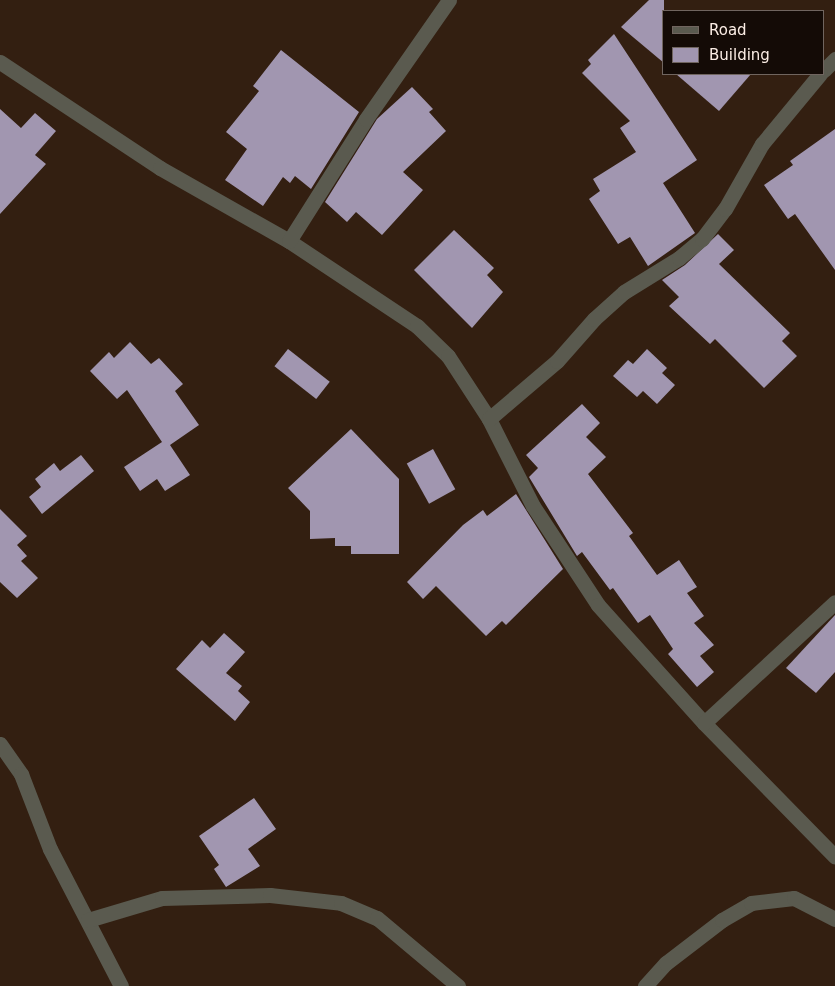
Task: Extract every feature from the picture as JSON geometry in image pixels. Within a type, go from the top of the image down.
[{"type":"street","points":[[288,241],[366,119],[449,0]]},
{"type":"street","points":[[825,69],[835,59]]},
{"type":"street","points":[[0,62],[160,168],[288,241],[417,326],[448,356],[489,419],[533,506],[568,563],[598,605],[704,723],[835,857]]},
{"type":"street","points":[[489,419],[557,361],[594,319],[624,292],[679,258],[702,239],[726,209],[762,144],[819,75]]},
{"type":"street","points":[[704,723],[835,602]]},
{"type":"street","points":[[0,744],[21,774],[50,849],[121,986]]},
{"type":"street","points":[[88,920],[162,898],[270,895],[341,903],[377,918],[458,986]]},
{"type":"street","points":[[645,986],[666,963],[722,920],[751,902],[794,898],[835,919]]},
{"type":"building","points":[[649,0],[664,0],[664,10],[662,10],[662,61],[621,27]]},
{"type":"building","points":[[614,34],[697,160],[663,183],[695,233],[648,266],[630,237],[618,244],[589,199],[600,191],[593,179],[636,152],[620,128],[630,121],[582,73],[591,64],[588,60]]},
{"type":"building","points":[[281,50],[359,112],[311,189],[295,176],[290,183],[283,177],[263,206],[225,180],[247,149],[226,132],[259,91],[253,86]]},
{"type":"building","points":[[677,75],[750,75],[719,111]]},
{"type":"building","points":[[412,87],[433,109],[429,112],[446,131],[403,172],[423,190],[382,235],[356,212],[347,222],[325,202],[377,119]]},
{"type":"building","points":[[0,109],[21,128],[35,113],[56,131],[35,155],[46,164],[0,214]]},
{"type":"building","points":[[835,129],[835,270],[795,214],[788,219],[764,185],[793,165],[790,161]]},
{"type":"building","points":[[454,230],[494,268],[487,275],[503,292],[472,328],[414,270]]},
{"type":"building","points":[[718,234],[734,250],[719,264],[790,333],[782,341],[797,356],[764,388],[715,339],[710,344],[669,306],[679,297],[662,280],[685,265]]},
{"type":"building","points":[[130,342],[151,364],[159,358],[183,384],[175,391],[199,425],[170,445],[190,475],[165,491],[157,479],[140,491],[124,467],[162,442],[127,390],[117,399],[90,371],[109,352],[114,358]]},
{"type":"building","points":[[288,349],[330,382],[316,399],[274,366]]},
{"type":"building","points":[[647,349],[667,368],[662,373],[675,385],[657,404],[643,391],[637,397],[613,376],[628,360],[633,364]]},
{"type":"building","points":[[582,404],[600,423],[586,437],[606,457],[588,474],[633,533],[629,536],[657,575],[679,560],[697,587],[687,593],[704,616],[694,623],[714,645],[700,656],[714,672],[697,687],[668,654],[673,649],[650,615],[638,623],[613,588],[610,590],[582,552],[577,556],[529,477],[538,468],[526,455]]},
{"type":"building","points":[[351,429],[399,479],[399,554],[351,554],[351,546],[335,546],[335,538],[310,539],[310,511],[288,488]]},
{"type":"building","points":[[433,449],[455,489],[429,504],[407,464]]},
{"type":"building","points":[[81,455],[94,471],[42,514],[29,497],[41,487],[35,479],[54,463],[60,471]]},
{"type":"building","points":[[516,494],[563,569],[506,625],[502,621],[486,636],[436,586],[423,599],[407,582],[463,525],[483,510],[487,516]]},
{"type":"building","points":[[0,509],[27,536],[17,545],[27,556],[21,561],[38,578],[17,598],[0,582]]},
{"type":"building","points":[[835,615],[835,672],[816,693],[786,668]]},
{"type":"building","points":[[224,633],[245,652],[226,673],[242,686],[238,691],[250,702],[235,721],[176,669],[202,640],[210,648]]},
{"type":"building","points":[[254,798],[276,829],[248,849],[260,866],[226,887],[214,869],[219,865],[199,836]]}]
